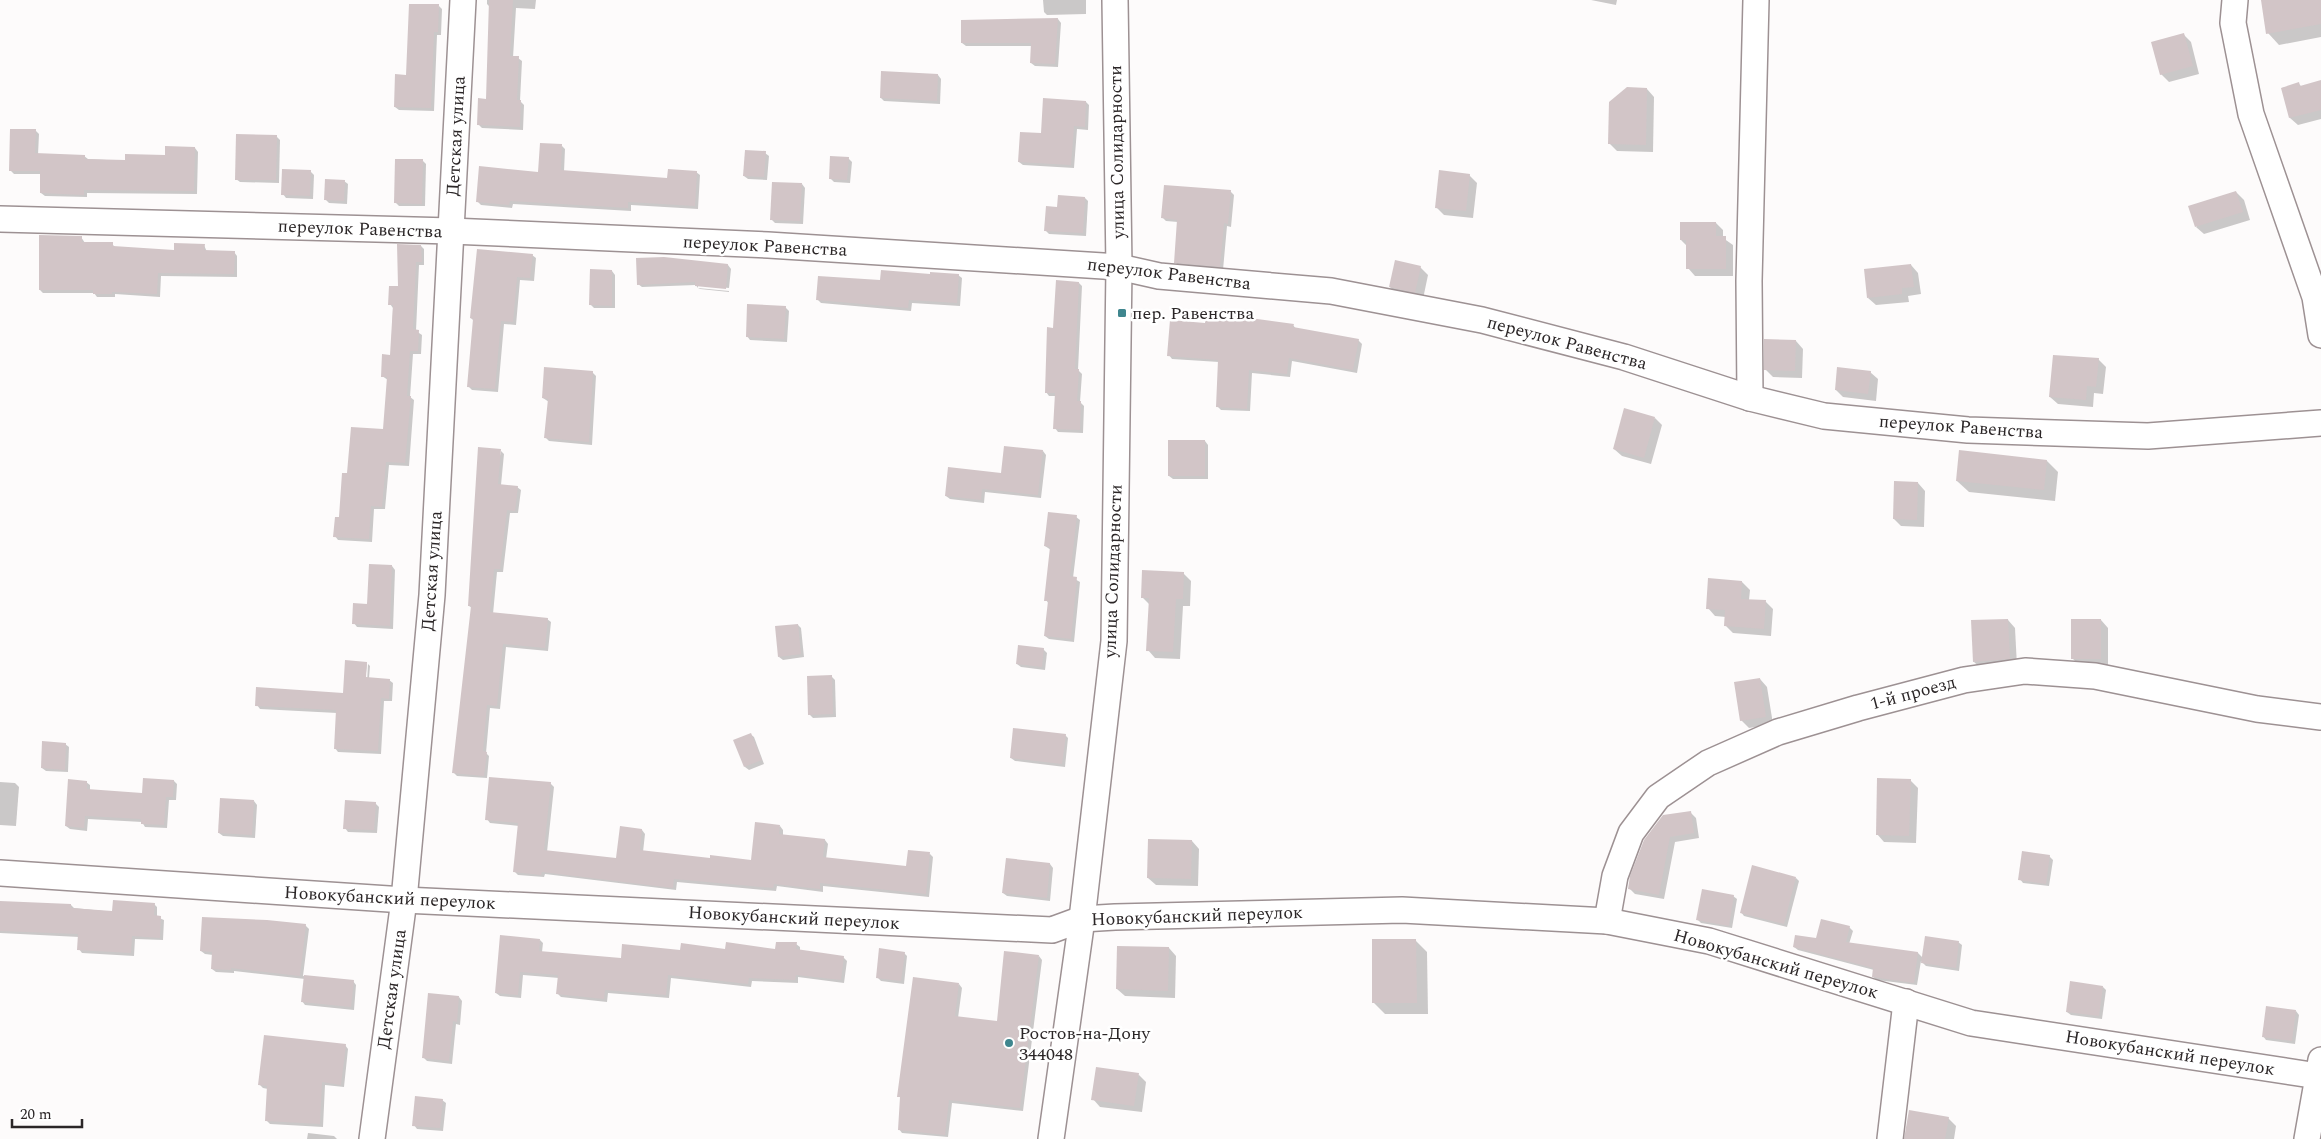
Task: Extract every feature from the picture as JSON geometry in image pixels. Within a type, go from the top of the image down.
[{"type":"street","name":"Детская улица","points":[[372,1139],[404,900],[432,595],[463,0]]},
{"type":"street","name":"улица Солидарности","points":[[1051,1139],[1082,919],[1114,641],[1119,266],[1116,0]]},
{"type":"street","points":[[1750,398],[1749,281],[1756,0]]},
{"type":"street","points":[[2235,0],[2233,23],[2251,114],[2315,297],[2321,336]]},
{"type":"street","name":"переулок Равенства","points":[[0,219],[451,231],[768,245],[1119,266],[1159,276],[1331,291],[1482,320],[1624,357],[1750,398],[1824,416],[1968,430],[2148,436],[2321,423]]},
{"type":"street","name":"1-й проезд","points":[[1607,921],[1616,876],[1631,833],[1658,797],[1708,763],[1778,732],[1858,708],[1964,680],[2025,671],[2095,676],[2257,709],[2321,717]]},
{"type":"street","name":"Новокубанский переулок","points":[[0,873],[404,900],[1052,930],[1082,919],[1402,910],[1607,921],[1709,941],[1971,1022],[2320,1068]]},
{"type":"street","points":[[1890,1139],[1906,1002]]},
{"type":"street","points":[[2307,1139],[2320,1068]]},
{"type":"building","points":[[489,0],[513,0],[510,56],[519,56],[517,100],[521,100],[520,127],[477,125],[478,98],[486,99]]},
{"type":"building","points":[[2261,0],[2321,0],[2321,24],[2266,34]]},
{"type":"building","points":[[409,4],[439,4],[438,32],[434,32],[431,108],[394,107],[395,74],[406,75]]},
{"type":"building","points":[[1058,18],[1055,64],[1030,63],[1031,43],[961,43],[961,20]]},
{"type":"building","points":[[2184,33],[2193,66],[2160,75],[2151,42]]},
{"type":"building","points":[[881,71],[938,74],[937,101],[880,98]]},
{"type":"building","points":[[2321,80],[2321,110],[2289,118],[2281,88],[2299,82],[2300,86]]},
{"type":"building","points":[[1627,87],[1647,88],[1646,145],[1608,144],[1609,102]]},
{"type":"building","points":[[1043,98],[1086,101],[1085,127],[1074,126],[1071,165],[1018,162],[1020,132],[1041,133]]},
{"type":"building","points":[[10,129],[36,129],[35,153],[85,155],[85,159],[125,160],[125,154],[165,155],[165,146],[195,147],[194,191],[84,190],[84,195],[40,193],[40,171],[9,171]]},
{"type":"building","points":[[236,134],[277,135],[276,180],[235,180]]},
{"type":"building","points":[[540,143],[562,144],[561,170],[667,178],[668,169],[697,171],[695,206],[628,202],[628,208],[510,201],[509,205],[476,202],[479,166],[538,172]]},
{"type":"building","points":[[745,150],[766,151],[764,177],[743,176]]},
{"type":"building","points":[[830,156],[849,157],[847,180],[829,179]]},
{"type":"building","points":[[395,159],[423,159],[422,204],[394,203]]},
{"type":"building","points":[[282,169],[311,170],[310,196],[281,195]]},
{"type":"building","points":[[1439,170],[1470,174],[1466,211],[1435,208]]},
{"type":"building","points":[[325,179],[345,180],[344,201],[324,200]]},
{"type":"building","points":[[772,182],[802,183],[800,221],[770,220]]},
{"type":"building","points":[[1164,185],[1231,190],[1228,224],[1224,223],[1220,267],[1174,263],[1177,220],[1161,218]]},
{"type":"building","points":[[2236,191],[2243,212],[2195,227],[2188,206]]},
{"type":"building","points":[[1058,195],[1085,197],[1083,233],[1044,231],[1046,206],[1057,207]]},
{"type":"building","points":[[1680,222],[1716,222],[1716,236],[1726,236],[1726,269],[1686,269],[1686,240],[1680,240]]},
{"type":"building","points":[[39,235],[82,236],[82,242],[113,242],[113,246],[174,250],[174,243],[205,244],[204,250],[235,251],[234,274],[158,273],[157,294],[112,292],[112,294],[93,294],[93,290],[39,290]]},
{"type":"building","points":[[397,244],[421,245],[422,262],[416,262],[413,329],[419,330],[418,351],[410,351],[407,396],[411,396],[405,463],[386,462],[382,507],[371,506],[369,539],[333,537],[335,517],[339,517],[342,473],[347,473],[351,427],[383,429],[387,377],[381,377],[382,354],[390,355],[393,305],[388,305],[389,286],[398,286]]},
{"type":"building","points":[[477,249],[533,254],[530,278],[517,277],[513,322],[501,321],[495,389],[467,387],[473,319],[470,318]]},
{"type":"building","points":[[664,257],[728,264],[726,289],[695,286],[695,282],[637,285],[636,258]]},
{"type":"building","points":[[1395,260],[1421,266],[1415,293],[1389,287]]},
{"type":"building","points":[[1911,264],[1914,287],[1902,288],[1902,294],[1867,298],[1864,269]]},
{"type":"building","points":[[590,269],[612,270],[612,306],[589,305]]},
{"type":"building","points":[[881,270],[959,274],[957,303],[909,300],[908,308],[816,300],[818,276],[880,280]]},
{"type":"building","points":[[1056,280],[1079,282],[1075,369],[1079,369],[1077,401],[1081,401],[1080,430],[1053,429],[1055,393],[1045,393],[1047,327],[1053,328]]},
{"type":"building","points":[[747,304],[786,306],[784,339],[746,337]]},
{"type":"building","points":[[1206,312],[1294,324],[1293,327],[1359,339],[1353,370],[1289,358],[1287,374],[1249,370],[1247,409],[1216,407],[1218,360],[1167,356],[1170,320],[1205,323]]},
{"type":"building","points":[[1764,339],[1796,340],[1795,371],[1764,370]]},
{"type":"building","points":[[2053,355],[2099,358],[2096,387],[2087,386],[2086,400],[2049,397]]},
{"type":"building","points":[[544,367],[593,371],[589,442],[544,438],[548,399],[542,398]]},
{"type":"building","points":[[1837,367],[1871,371],[1868,394],[1835,390]]},
{"type":"building","points":[[1624,408],[1655,417],[1644,458],[1613,449]]},
{"type":"building","points":[[1168,440],[1205,440],[1205,476],[1168,476]]},
{"type":"building","points":[[1004,446],[1043,450],[1038,495],[982,489],[981,500],[945,496],[948,467],[1001,473]]},
{"type":"building","points":[[478,447],[501,449],[498,484],[518,486],[515,511],[507,510],[500,569],[494,569],[490,612],[548,618],[545,648],[503,644],[497,706],[487,705],[483,751],[487,752],[484,776],[452,773],[471,606],[468,606]]},
{"type":"building","points":[[1959,450],[2047,460],[2044,490],[1956,481]]},
{"type":"building","points":[[1894,481],[1918,482],[1917,520],[1893,519]]},
{"type":"building","points":[[1048,512],[1077,515],[1070,576],[1077,577],[1071,639],[1044,636],[1048,601],[1044,601],[1050,547],[1044,546]]},
{"type":"building","points":[[369,564],[392,565],[390,626],[352,624],[353,603],[367,604]]},
{"type":"building","points":[[1142,570],[1184,572],[1183,599],[1176,599],[1173,652],[1146,651],[1149,598],[1141,598]]},
{"type":"building","points":[[1708,578],[1742,581],[1741,599],[1766,600],[1764,629],[1724,626],[1725,610],[1706,609]]},
{"type":"building","points":[[2008,619],[2010,659],[1973,662],[1971,620]]},
{"type":"building","points":[[2071,619],[2101,619],[2101,659],[2071,659]]},
{"type":"building","points":[[798,624],[801,654],[778,657],[775,626]]},
{"type":"building","points":[[1018,645],[1044,648],[1042,667],[1016,664]]},
{"type":"building","points":[[345,660],[367,662],[366,677],[390,679],[389,699],[381,698],[378,751],[334,749],[336,710],[255,706],[256,687],[343,693]]},
{"type":"building","points":[[832,675],[833,714],[808,715],[807,676]]},
{"type":"building","points":[[1760,678],[1766,717],[1740,721],[1734,682]]},
{"type":"building","points":[[1013,728],[1066,734],[1062,764],[1010,758]]},
{"type":"building","points":[[751,733],[762,760],[744,767],[733,740]]},
{"type":"building","points":[[42,741],[66,743],[65,770],[41,768]]},
{"type":"building","points":[[489,777],[551,782],[544,850],[616,858],[620,826],[642,829],[640,850],[710,858],[710,855],[751,860],[755,822],[780,825],[779,834],[825,839],[823,857],[906,866],[908,850],[930,852],[926,894],[820,883],[820,889],[774,884],[773,888],[674,879],[673,888],[542,872],[541,875],[513,872],[518,823],[485,820]]},
{"type":"building","points":[[143,778],[174,780],[173,797],[166,797],[164,825],[141,824],[141,819],[85,816],[84,828],[65,826],[68,779],[87,781],[87,789],[142,793]]},
{"type":"building","points":[[1877,778],[1911,779],[1909,836],[1876,835]]},
{"type":"building","points":[[220,798],[254,800],[252,835],[218,833]]},
{"type":"building","points":[[345,800],[376,802],[374,830],[343,829]]},
{"type":"building","points":[[1691,811],[1694,833],[1670,837],[1659,895],[1628,889],[1630,876],[1644,840],[1663,815]]},
{"type":"building","points":[[1148,839],[1192,840],[1191,879],[1147,878]]},
{"type":"building","points":[[2022,851],[2050,855],[2046,884],[2018,880]]},
{"type":"building","points":[[1006,858],[1050,863],[1047,898],[1002,893]]},
{"type":"building","points":[[1752,865],[1796,877],[1784,924],[1740,913]]},
{"type":"building","points":[[1702,889],[1734,895],[1729,926],[1696,920]]},
{"type":"building","points":[[113,900],[155,903],[154,915],[161,916],[160,938],[132,936],[131,953],[77,950],[78,934],[0,931],[0,901],[71,904],[71,908],[112,911]]},
{"type":"building","points":[[202,917],[306,924],[300,976],[231,968],[231,970],[211,969],[212,952],[200,951]]},
{"type":"building","points":[[1821,919],[1850,926],[1846,942],[1918,952],[1914,983],[1872,977],[1873,968],[1793,947],[1795,935],[1816,938]]},
{"type":"building","points":[[500,935],[540,939],[539,951],[621,958],[622,944],[680,950],[681,943],[725,949],[726,942],[775,949],[776,942],[797,942],[796,949],[844,956],[841,980],[796,975],[795,980],[749,978],[748,984],[668,975],[666,995],[605,990],[604,999],[556,994],[558,975],[520,972],[518,995],[495,993]]},
{"type":"building","points":[[1925,936],[1959,941],[1956,968],[1921,963]]},
{"type":"building","points":[[1372,939],[1416,939],[1417,1003],[1372,1003]]},
{"type":"building","points":[[1117,946],[1169,947],[1168,991],[1116,989]]},
{"type":"building","points":[[879,948],[905,952],[901,981],[876,978]]},
{"type":"building","points":[[1004,951],[1039,955],[1020,1108],[949,1100],[945,1135],[898,1130],[900,1097],[897,1097],[913,977],[959,983],[955,1016],[997,1021]]},
{"type":"building","points":[[304,975],[354,980],[351,1007],[301,1002]]},
{"type":"building","points":[[2070,981],[2103,986],[2099,1016],[2066,1012]]},
{"type":"building","points":[[428,993],[459,996],[457,1022],[453,1021],[449,1061],[422,1058]]},
{"type":"building","points":[[2266,1006],[2296,1010],[2292,1041],[2262,1037]]},
{"type":"building","points":[[264,1035],[346,1044],[341,1085],[322,1082],[320,1124],[265,1121],[267,1086],[258,1085]]},
{"type":"building","points":[[1096,1067],[1139,1073],[1134,1106],[1091,1100]]},
{"type":"building","points":[[415,1096],[443,1099],[440,1128],[412,1126]]},
{"type":"building","points":[[1909,1110],[1949,1117],[1945,1139],[1904,1139]]},
{"type":"place","name":"пер. Равенства","points":[[1122,313]]},
{"type":"place","name":"Ростов-на-Дону 344048","points":[[1009,1043]]}]
